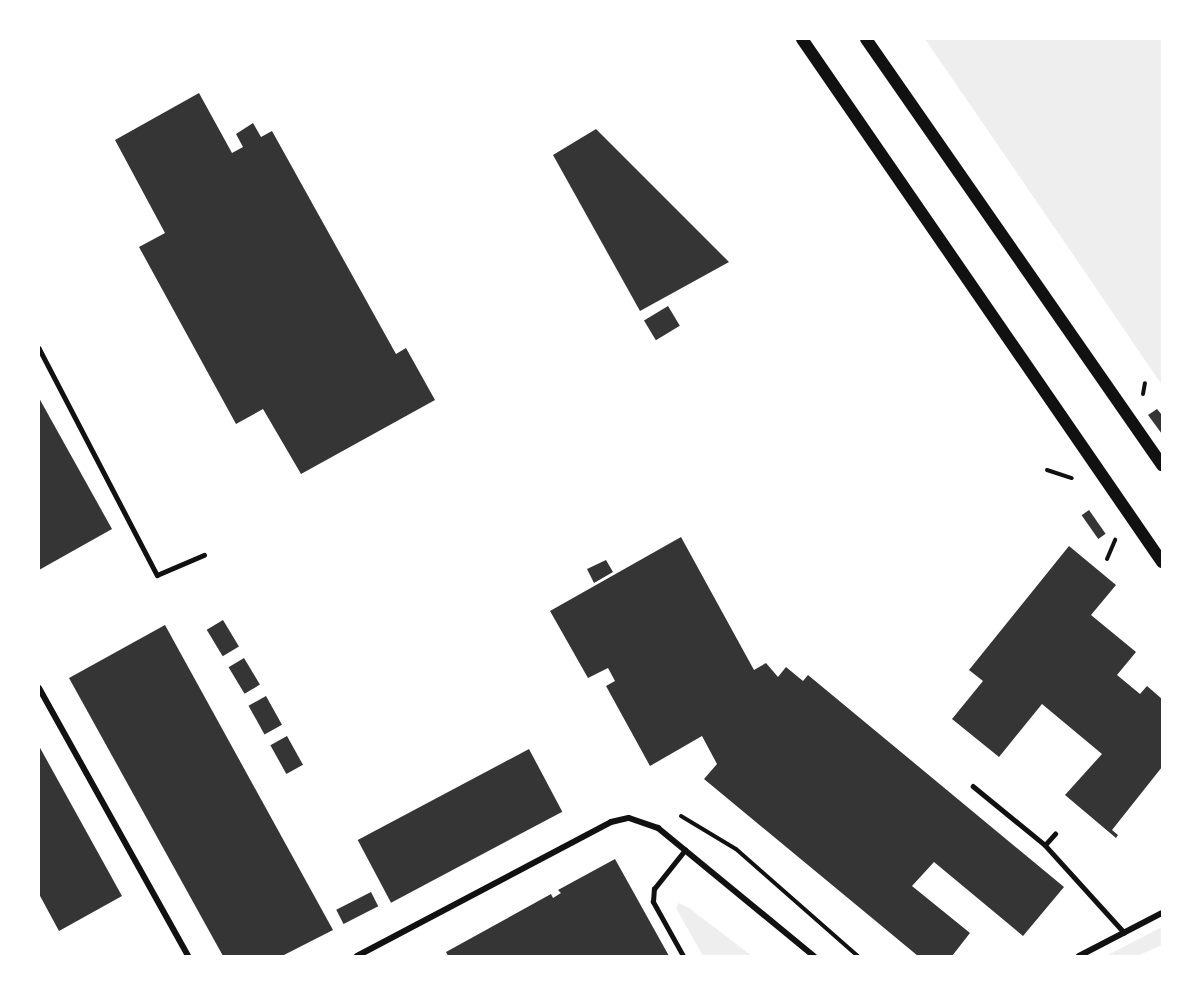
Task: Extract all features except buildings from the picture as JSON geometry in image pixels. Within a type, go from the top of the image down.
[{"type":"main road","points":[[802,39],[1162,562]]},
{"type":"main road","points":[[866,39],[1162,465]]},
{"type":"street","points":[[39,688],[188,956]]},
{"type":"street","points":[[357,956],[611,822],[629,818],[658,828],[814,956]]},
{"type":"street","points":[[1079,956],[1162,913]]},
{"type":"lane","points":[[39,348],[157,575],[204,555]]},
{"type":"lane","points":[[974,786],[1045,845],[1124,932]]},
{"type":"lane","points":[[1045,845],[1055,834]]},
{"type":"lane","points":[[683,956],[653,903],[654,889],[685,850]]},
{"type":"path","points":[[1047,470],[1072,477]]},
{"type":"path","points":[[1107,559],[1115,540]]},
{"type":"path","points":[[672,813],[691,819],[736,849],[858,956]]},
{"type":"shaded area","points":[[925,39],[1162,39],[1162,385],[1076,259]]},
{"type":"shaded area","points":[[679,903],[689,908],[752,956],[703,956],[676,908]]},
{"type":"shaded area","points":[[1162,927],[1162,945],[1137,956],[1106,956]]}]
